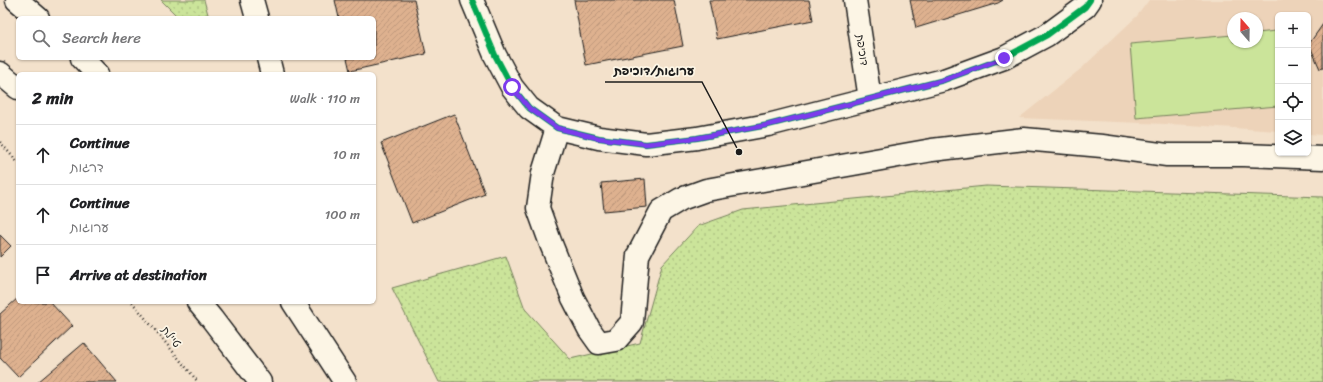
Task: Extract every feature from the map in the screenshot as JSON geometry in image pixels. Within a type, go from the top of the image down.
[{"type":"street","points":[[17,0],[36,16]]},
{"type":"street","points":[[252,0],[256,16]]},
{"type":"street","points":[[472,0],[495,55],[512,87],[529,108],[557,128],[598,138],[646,144],[697,138],[768,125],[944,80],[1004,58],[1047,35],[1085,7],[1090,0]]},
{"type":"street","name":"דוכיפת","points":[[855,0],[870,99]]},
{"type":"street","points":[[84,60],[95,72]]},
{"type":"street","points":[[268,60],[272,72]]},
{"type":"street","points":[[0,73],[16,86]]},
{"type":"street","points":[[557,128],[543,173],[538,208],[573,298],[589,329],[599,343],[616,340],[632,322],[638,255],[660,211],[681,199],[706,190],[932,150],[1024,139],[1102,146],[1167,155],[1242,155],[1323,158]]},
{"type":"street","points":[[200,304],[260,382]]},
{"type":"street","points":[[294,304],[346,382]]},
{"type":"path","points":[[0,142],[16,162]]},
{"type":"path","name":"טיילת","points":[[134,304],[198,382]]},
{"type":"shaded area","points":[[1149,0],[1323,0],[1323,135],[1311,134],[1311,12],[1275,12],[1275,131],[1190,125],[1019,118],[1082,68],[1137,16]]},
{"type":"green space","points":[[161,0],[204,0],[208,16],[177,16]]},
{"type":"green space","points":[[1275,31],[1275,106],[1136,118],[1130,44],[1227,36],[1227,48],[1263,48],[1263,32]]},
{"type":"green space","points":[[986,186],[1323,197],[1323,382],[439,382],[392,288],[506,256],[525,309],[570,359],[640,343],[662,265],[698,226],[743,210]]},
{"type":"building","points":[[335,0],[414,0],[426,54],[350,71],[347,60],[376,60],[376,16],[339,16]]},
{"type":"building","points":[[574,0],[674,0],[683,46],[586,65]]},
{"type":"building","points":[[709,0],[809,0],[813,20],[717,39]]},
{"type":"building","points":[[910,0],[1003,0],[998,3],[916,28]]},
{"type":"building","points":[[1323,24],[1323,68],[1320,69],[1311,49],[1311,41]]},
{"type":"building","points":[[454,114],[485,194],[412,223],[381,143]]},
{"type":"building","points":[[645,179],[647,207],[604,211],[601,183]]},
{"type":"building","points":[[0,235],[11,246],[0,257]]},
{"type":"building","points":[[16,300],[16,304],[52,304],[72,326],[18,377],[0,358],[0,314]]},
{"type":"building","points":[[84,343],[117,382],[38,382]]},
{"type":"transit line","points":[[472,0],[495,55],[512,87],[529,108],[557,128],[599,138],[646,144],[697,138],[768,125],[944,80],[1004,58],[1047,35],[1085,7],[1090,0]]},
{"type":"place","name":"ערוגות/דוכיפת","points":[[739,152]]},
{"type":"route","points":[[512,87],[529,108],[557,128],[598,138],[646,144],[697,138],[768,125],[944,80],[1004,58]]}]
